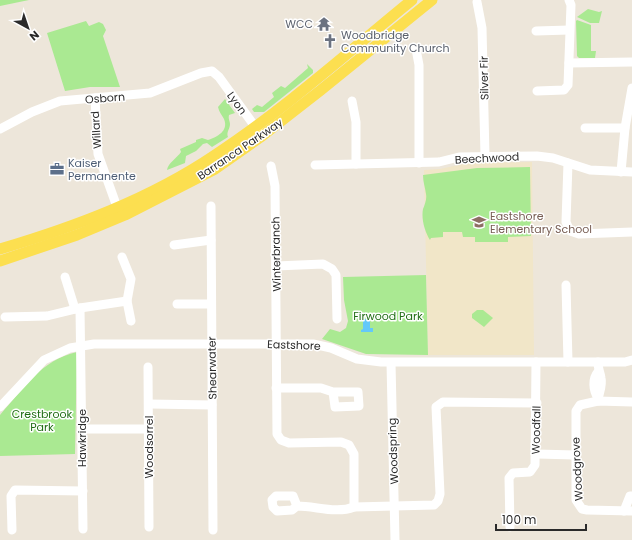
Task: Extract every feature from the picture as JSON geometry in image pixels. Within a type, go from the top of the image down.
[{"type":"main road","name":"Barranca Parkway","points":[[0,261],[77,235],[125,215],[215,169],[412,0]]},
{"type":"main road","name":"Barranca Parkway","points":[[0,249],[72,226],[118,207],[173,180],[258,132],[420,4],[432,0]]},
{"type":"street","points":[[537,91],[564,90],[568,85],[571,5],[569,0]]},
{"type":"street","name":"Silver Fir","points":[[477,2],[482,28],[485,156]]},
{"type":"street","points":[[536,31],[569,30]]},
{"type":"street","points":[[416,49],[419,65],[419,163]]},
{"type":"street","points":[[570,63],[632,62]]},
{"type":"street","name":"Lyon","points":[[212,71],[219,77],[258,132]]},
{"type":"street","name":"Osborn","points":[[0,129],[32,112],[60,101],[112,98],[150,93],[202,73],[212,71]]},
{"type":"street","points":[[621,172],[625,128],[632,88]]},
{"type":"street","name":"Willard","points":[[95,98],[98,154],[118,207]]},
{"type":"street","points":[[352,101],[356,122],[356,164]]},
{"type":"street","points":[[584,128],[625,128]]},
{"type":"street","name":"Beechwood","points":[[315,165],[419,163],[439,162],[459,157],[537,156],[553,158],[590,170],[632,172]]},
{"type":"street","points":[[568,163],[566,222],[570,231],[580,234],[632,232]]},
{"type":"street","name":"Winterbranch","points":[[271,166],[275,186],[277,434],[281,440],[289,442],[346,443],[354,454],[354,507]]},
{"type":"street","name":"Shearwater","points":[[211,206],[210,304],[213,530]]},
{"type":"street","points":[[174,244],[211,240]]},
{"type":"street","points":[[122,257],[131,279],[127,301],[131,322]]},
{"type":"street","points":[[276,266],[323,264],[332,270],[336,275],[337,319]]},
{"type":"street","name":"Hawkridge","points":[[65,277],[78,309],[82,346],[83,529]]},
{"type":"street","points":[[566,285],[568,362]]},
{"type":"street","points":[[5,317],[47,316],[127,301]]},
{"type":"street","points":[[177,304],[210,304]]},
{"type":"street","name":"Eastshore","points":[[0,406],[44,360],[70,348],[94,344],[276,344],[324,346],[357,359],[390,362],[625,362],[632,360]]},
{"type":"street","name":"Woodspring","points":[[390,362],[395,540]]},
{"type":"street","name":"Woodfall","points":[[510,527],[509,478],[513,474],[530,472],[535,465],[537,454],[536,362]]},
{"type":"street","points":[[598,362],[598,372],[594,377],[595,392],[598,400],[632,402]]},
{"type":"street","name":"Woodsorrel","points":[[148,367],[149,527]]},
{"type":"street","points":[[276,388],[321,388],[333,392]]},
{"type":"street","name":"Woodgrove","points":[[598,400],[583,403],[577,407],[575,455],[576,500],[579,506],[586,510],[628,511],[630,496],[632,496]]},
{"type":"street","points":[[297,506],[312,506],[334,510],[345,510],[354,507],[431,505],[438,501],[440,494],[436,407],[443,402],[537,403]]},
{"type":"street","points":[[149,404],[212,405]]},
{"type":"street","points":[[82,429],[148,429]]},
{"type":"street","points":[[537,454],[575,455]]},
{"type":"street","points":[[12,530],[10,496],[15,490],[83,491]]},
{"type":"shaded area","name":"Eastshore Elementary School","points":[[532,162],[534,355],[428,355],[424,170],[440,169],[468,163]]},
{"type":"green space","points":[[0,0],[29,0],[0,6]]},
{"type":"green space","points":[[588,9],[599,12],[602,11],[599,23],[590,23],[577,17]]},
{"type":"green space","points":[[577,20],[591,25],[591,51],[596,51],[595,58],[579,58],[577,56]]},
{"type":"green space","points":[[86,21],[89,26],[99,22],[103,24],[106,30],[103,36],[120,87],[90,87],[65,91],[47,33]]},
{"type":"green space","points":[[307,64],[313,70],[313,73],[264,112],[254,112],[252,109],[257,105],[262,107],[274,97],[272,93],[281,86],[285,88],[308,68]]},
{"type":"green space","points":[[225,99],[235,113],[229,115],[230,124],[227,134],[228,137],[212,147],[207,143],[203,144],[196,151],[186,156],[185,163],[167,170],[169,165],[181,152],[180,149],[202,138],[208,140],[211,139],[224,130],[224,119],[218,107]]},
{"type":"green space","points":[[530,167],[531,236],[508,237],[508,242],[475,242],[475,237],[463,237],[462,232],[443,232],[443,237],[431,238],[430,240],[423,221],[423,209],[426,194],[423,175],[477,168]]},
{"type":"green space","name":"Firwood Park","points":[[426,275],[428,355],[366,354],[322,339],[330,329],[340,332],[346,328],[348,321],[344,300],[343,277]]},
{"type":"green space","points":[[477,310],[483,310],[493,318],[484,327],[472,318],[472,314]]},
{"type":"green space","name":"Crestbrook Park","points":[[77,352],[75,454],[0,456],[0,415],[25,386],[43,369],[64,356]]},
{"type":"water","points":[[363,319],[370,319],[370,328],[373,328],[373,332],[361,332],[363,329]]},
{"type":"place","name":"WCC","points":[[324,24]]},
{"type":"place","name":"Woodbridge Community Church","points":[[330,41]]},
{"type":"place","name":"Kaiser Permanente","points":[[57,169]]},
{"type":"place","name":"Eastshore Elementary School","points":[[479,222]]}]
